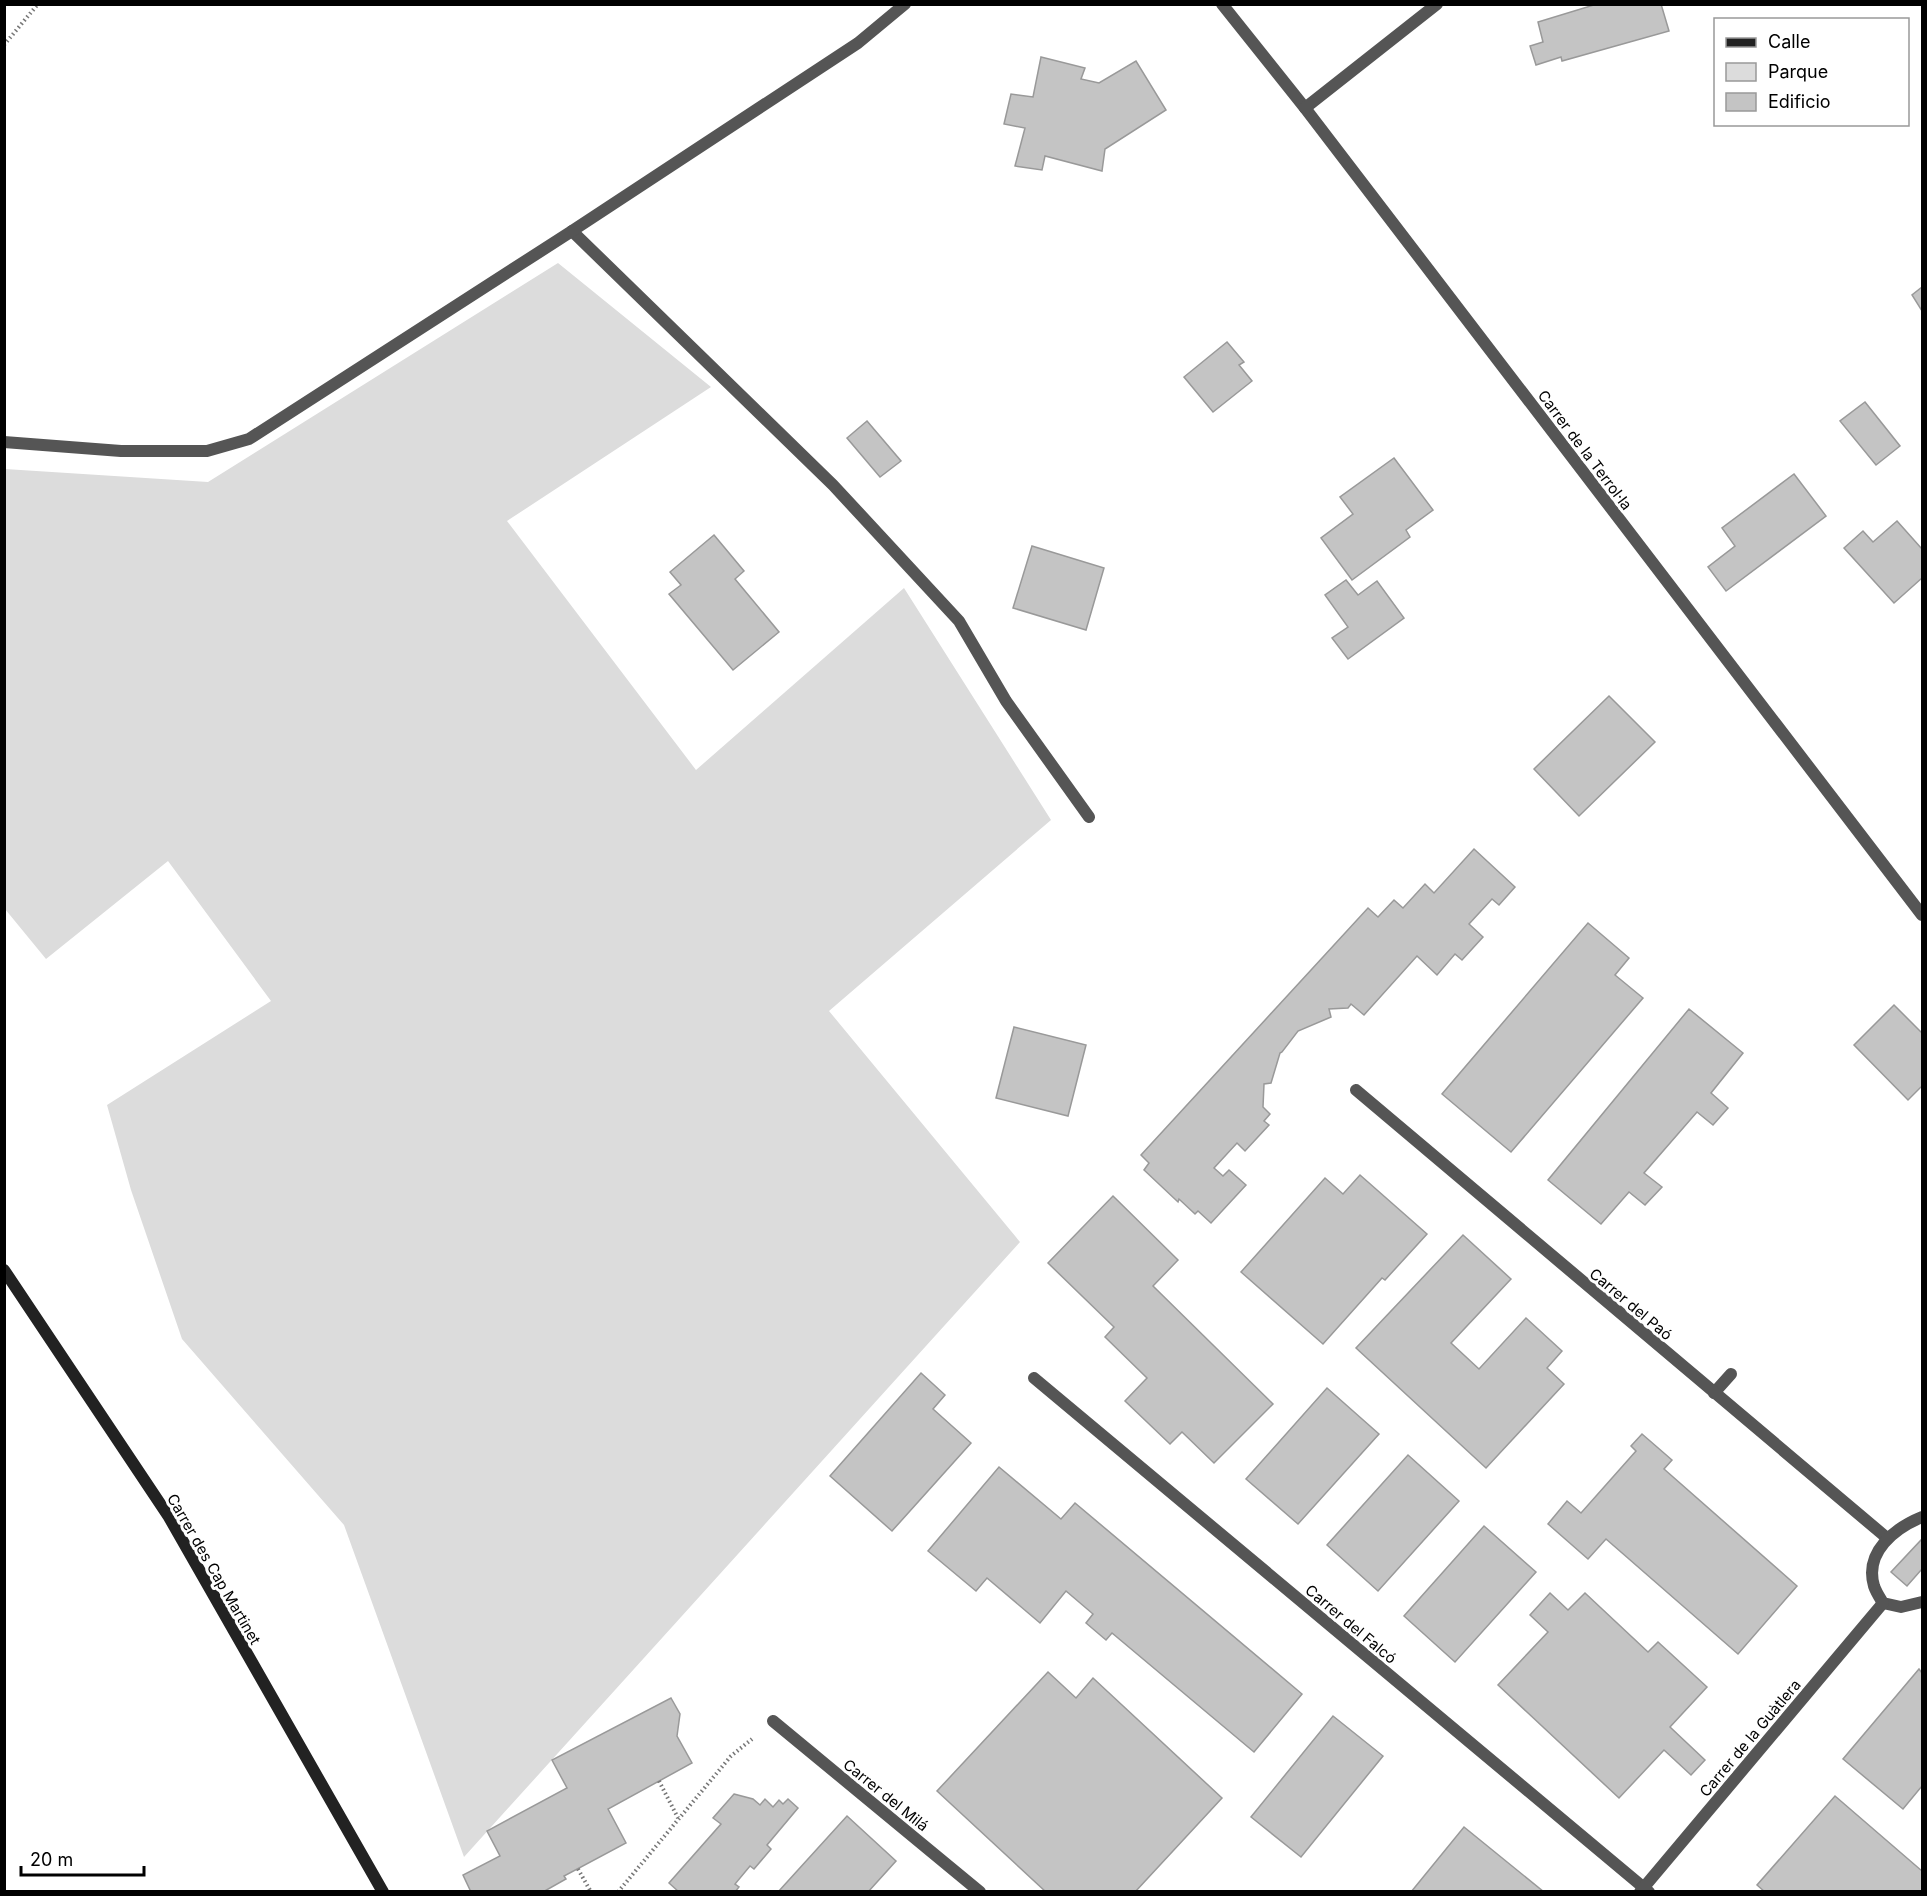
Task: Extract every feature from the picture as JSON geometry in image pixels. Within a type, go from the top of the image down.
[{"type":"street","points":[[4,442],[121,451],[207,451],[249,439],[858,43],[905,4]]},
{"type":"street","name":"Carrer de la Terrol·la","points":[[1222,4],[1305,108],[1923,915]]},
{"type":"street","points":[[1305,108],[1437,4]]},
{"type":"street","points":[[572,231],[833,485],[959,621],[1006,700],[1089,817]]},
{"type":"street","name":"Carrer del Paó","points":[[1356,1090],[1887,1538]]},
{"type":"street","name":"Carrer des Cap Martinet","points":[[4,1270],[169,1517],[383,1892]]},
{"type":"street","points":[[1714,1394],[1731,1374]]},
{"type":"street","name":"Carrer del Falcó","points":[[1034,1378],[1644,1890]]},
{"type":"street","points":[[1923,1517],[1904,1525],[1887,1538],[1873,1562],[1874,1586],[1883,1603],[1900,1608],[1923,1602]]},
{"type":"street","name":"Carrer de la Guàtlera","points":[[1644,1890],[1883,1603]]},
{"type":"street","name":"Carrer del Milá","points":[[773,1721],[980,1892]]},
{"type":"path","points":[[4,45],[38,4]]},
{"type":"path","points":[[618,1892],[730,1756],[773,1721]]},
{"type":"path","points":[[659,1781],[678,1818]]},
{"type":"path","points":[[578,1869],[591,1892]]},
{"type":"green space","points":[[558,263],[711,387],[507,521],[696,770],[904,588],[1051,820],[829,1011],[1020,1242],[464,1857],[344,1525],[182,1339],[131,1190],[107,1105],[271,1001],[168,861],[46,959],[5,909],[5,469],[208,482]]},
{"type":"building","points":[[1597,4],[1661,4],[1669,31],[1562,61],[1561,57],[1536,65],[1530,46],[1543,42],[1538,22]]},
{"type":"building","points":[[1041,57],[1085,68],[1081,79],[1099,83],[1136,61],[1166,110],[1105,149],[1102,171],[1045,156],[1042,170],[1015,166],[1025,128],[1004,124],[1011,94],[1033,97]]},
{"type":"building","points":[[1922,287],[1922,311],[1912,295]]},
{"type":"building","points":[[1227,342],[1244,362],[1239,365],[1252,381],[1213,412],[1184,377]]},
{"type":"building","points":[[1865,402],[1900,446],[1876,465],[1840,421]]},
{"type":"building","points":[[867,421],[901,461],[880,477],[847,438]]},
{"type":"building","points":[[1394,458],[1433,510],[1406,530],[1410,537],[1352,580],[1321,538],[1353,514],[1340,497]]},
{"type":"building","points":[[1794,474],[1826,516],[1726,591],[1708,567],[1735,546],[1722,528]]},
{"type":"building","points":[[1897,521],[1922,549],[1922,578],[1894,603],[1844,548],[1863,531],[1873,542]]},
{"type":"building","points":[[714,535],[744,571],[735,579],[779,632],[733,670],[669,594],[681,585],[670,572]]},
{"type":"building","points":[[1032,546],[1104,568],[1086,630],[1013,608]]},
{"type":"building","points":[[1346,580],[1358,595],[1377,581],[1404,618],[1348,659],[1332,638],[1348,627],[1325,595]]},
{"type":"building","points":[[1609,696],[1655,742],[1579,816],[1534,769]]},
{"type":"building","points":[[1474,849],[1515,887],[1499,905],[1492,899],[1469,924],[1483,937],[1462,960],[1455,954],[1437,975],[1417,956],[1364,1015],[1351,1004],[1348,1008],[1329,1009],[1331,1017],[1298,1031],[1280,1053],[1271,1083],[1264,1084],[1263,1107],[1270,1114],[1264,1121],[1269,1125],[1245,1151],[1237,1143],[1214,1168],[1223,1176],[1229,1170],[1246,1185],[1211,1223],[1198,1211],[1195,1214],[1179,1199],[1178,1202],[1144,1170],[1149,1163],[1141,1155],[1368,908],[1378,917],[1394,900],[1403,908],[1425,884],[1434,893]]},
{"type":"building","points":[[1588,923],[1629,958],[1615,975],[1643,998],[1511,1152],[1442,1094]]},
{"type":"building","points":[[1894,1005],[1922,1033],[1922,1086],[1908,1100],[1854,1045]]},
{"type":"building","points":[[1689,1009],[1743,1053],[1711,1093],[1728,1108],[1713,1125],[1697,1112],[1644,1173],[1662,1187],[1645,1205],[1629,1192],[1601,1224],[1548,1180]]},
{"type":"building","points":[[1014,1027],[1086,1045],[1068,1116],[996,1098]]},
{"type":"building","points":[[1360,1175],[1427,1234],[1385,1280],[1382,1278],[1323,1344],[1241,1272],[1325,1178],[1343,1194]]},
{"type":"building","points":[[1113,1196],[1178,1260],[1153,1286],[1273,1404],[1214,1463],[1182,1432],[1170,1444],[1125,1401],[1147,1378],[1105,1337],[1114,1327],[1048,1263]]},
{"type":"building","points":[[1463,1235],[1511,1279],[1451,1343],[1479,1369],[1526,1318],[1562,1351],[1547,1368],[1564,1384],[1486,1468],[1356,1348]]},
{"type":"building","points":[[921,1373],[945,1395],[933,1409],[971,1443],[892,1531],[830,1476]]},
{"type":"building","points":[[1327,1388],[1379,1434],[1298,1524],[1246,1479]]},
{"type":"building","points":[[1642,1434],[1672,1460],[1664,1469],[1797,1586],[1738,1654],[1606,1539],[1588,1559],[1548,1524],[1567,1501],[1581,1513],[1636,1451],[1631,1446]]},
{"type":"building","points":[[1408,1455],[1459,1501],[1378,1591],[1327,1545]]},
{"type":"building","points":[[999,1467],[1061,1519],[1075,1503],[1302,1694],[1254,1752],[1112,1633],[1106,1640],[1086,1623],[1093,1614],[1066,1591],[1040,1623],[987,1578],[976,1591],[928,1551]]},
{"type":"building","points":[[1484,1526],[1536,1572],[1455,1662],[1404,1616]]},
{"type":"building","points":[[1922,1539],[1922,1569],[1907,1586],[1891,1572]]},
{"type":"building","points":[[1550,1593],[1568,1610],[1585,1593],[1648,1652],[1658,1642],[1707,1687],[1670,1727],[1705,1760],[1691,1775],[1664,1750],[1619,1798],[1498,1685],[1548,1632],[1530,1615]]},
{"type":"building","points":[[1919,1669],[1922,1673],[1922,1786],[1903,1809],[1843,1759]]},
{"type":"building","points":[[1048,1672],[1076,1698],[1093,1678],[1222,1798],[1135,1892],[1046,1892],[937,1791]]},
{"type":"building","points":[[671,1698],[680,1714],[677,1736],[692,1763],[608,1809],[626,1843],[564,1876],[566,1879],[543,1892],[471,1892],[463,1875],[500,1856],[487,1831],[567,1788],[552,1760]]},
{"type":"building","points":[[1333,1716],[1383,1756],[1301,1857],[1251,1817]]},
{"type":"building","points":[[734,1794],[753,1799],[760,1805],[765,1799],[773,1807],[779,1800],[783,1804],[788,1799],[798,1808],[767,1845],[771,1849],[754,1869],[750,1866],[735,1884],[739,1887],[735,1892],[679,1892],[669,1883],[721,1824],[713,1818]]},
{"type":"building","points":[[1835,1796],[1922,1871],[1922,1892],[1765,1892],[1757,1885]]},
{"type":"building","points":[[847,1816],[896,1861],[868,1892],[778,1892]]},
{"type":"building","points":[[1464,1827],[1544,1892],[1411,1892]]}]
